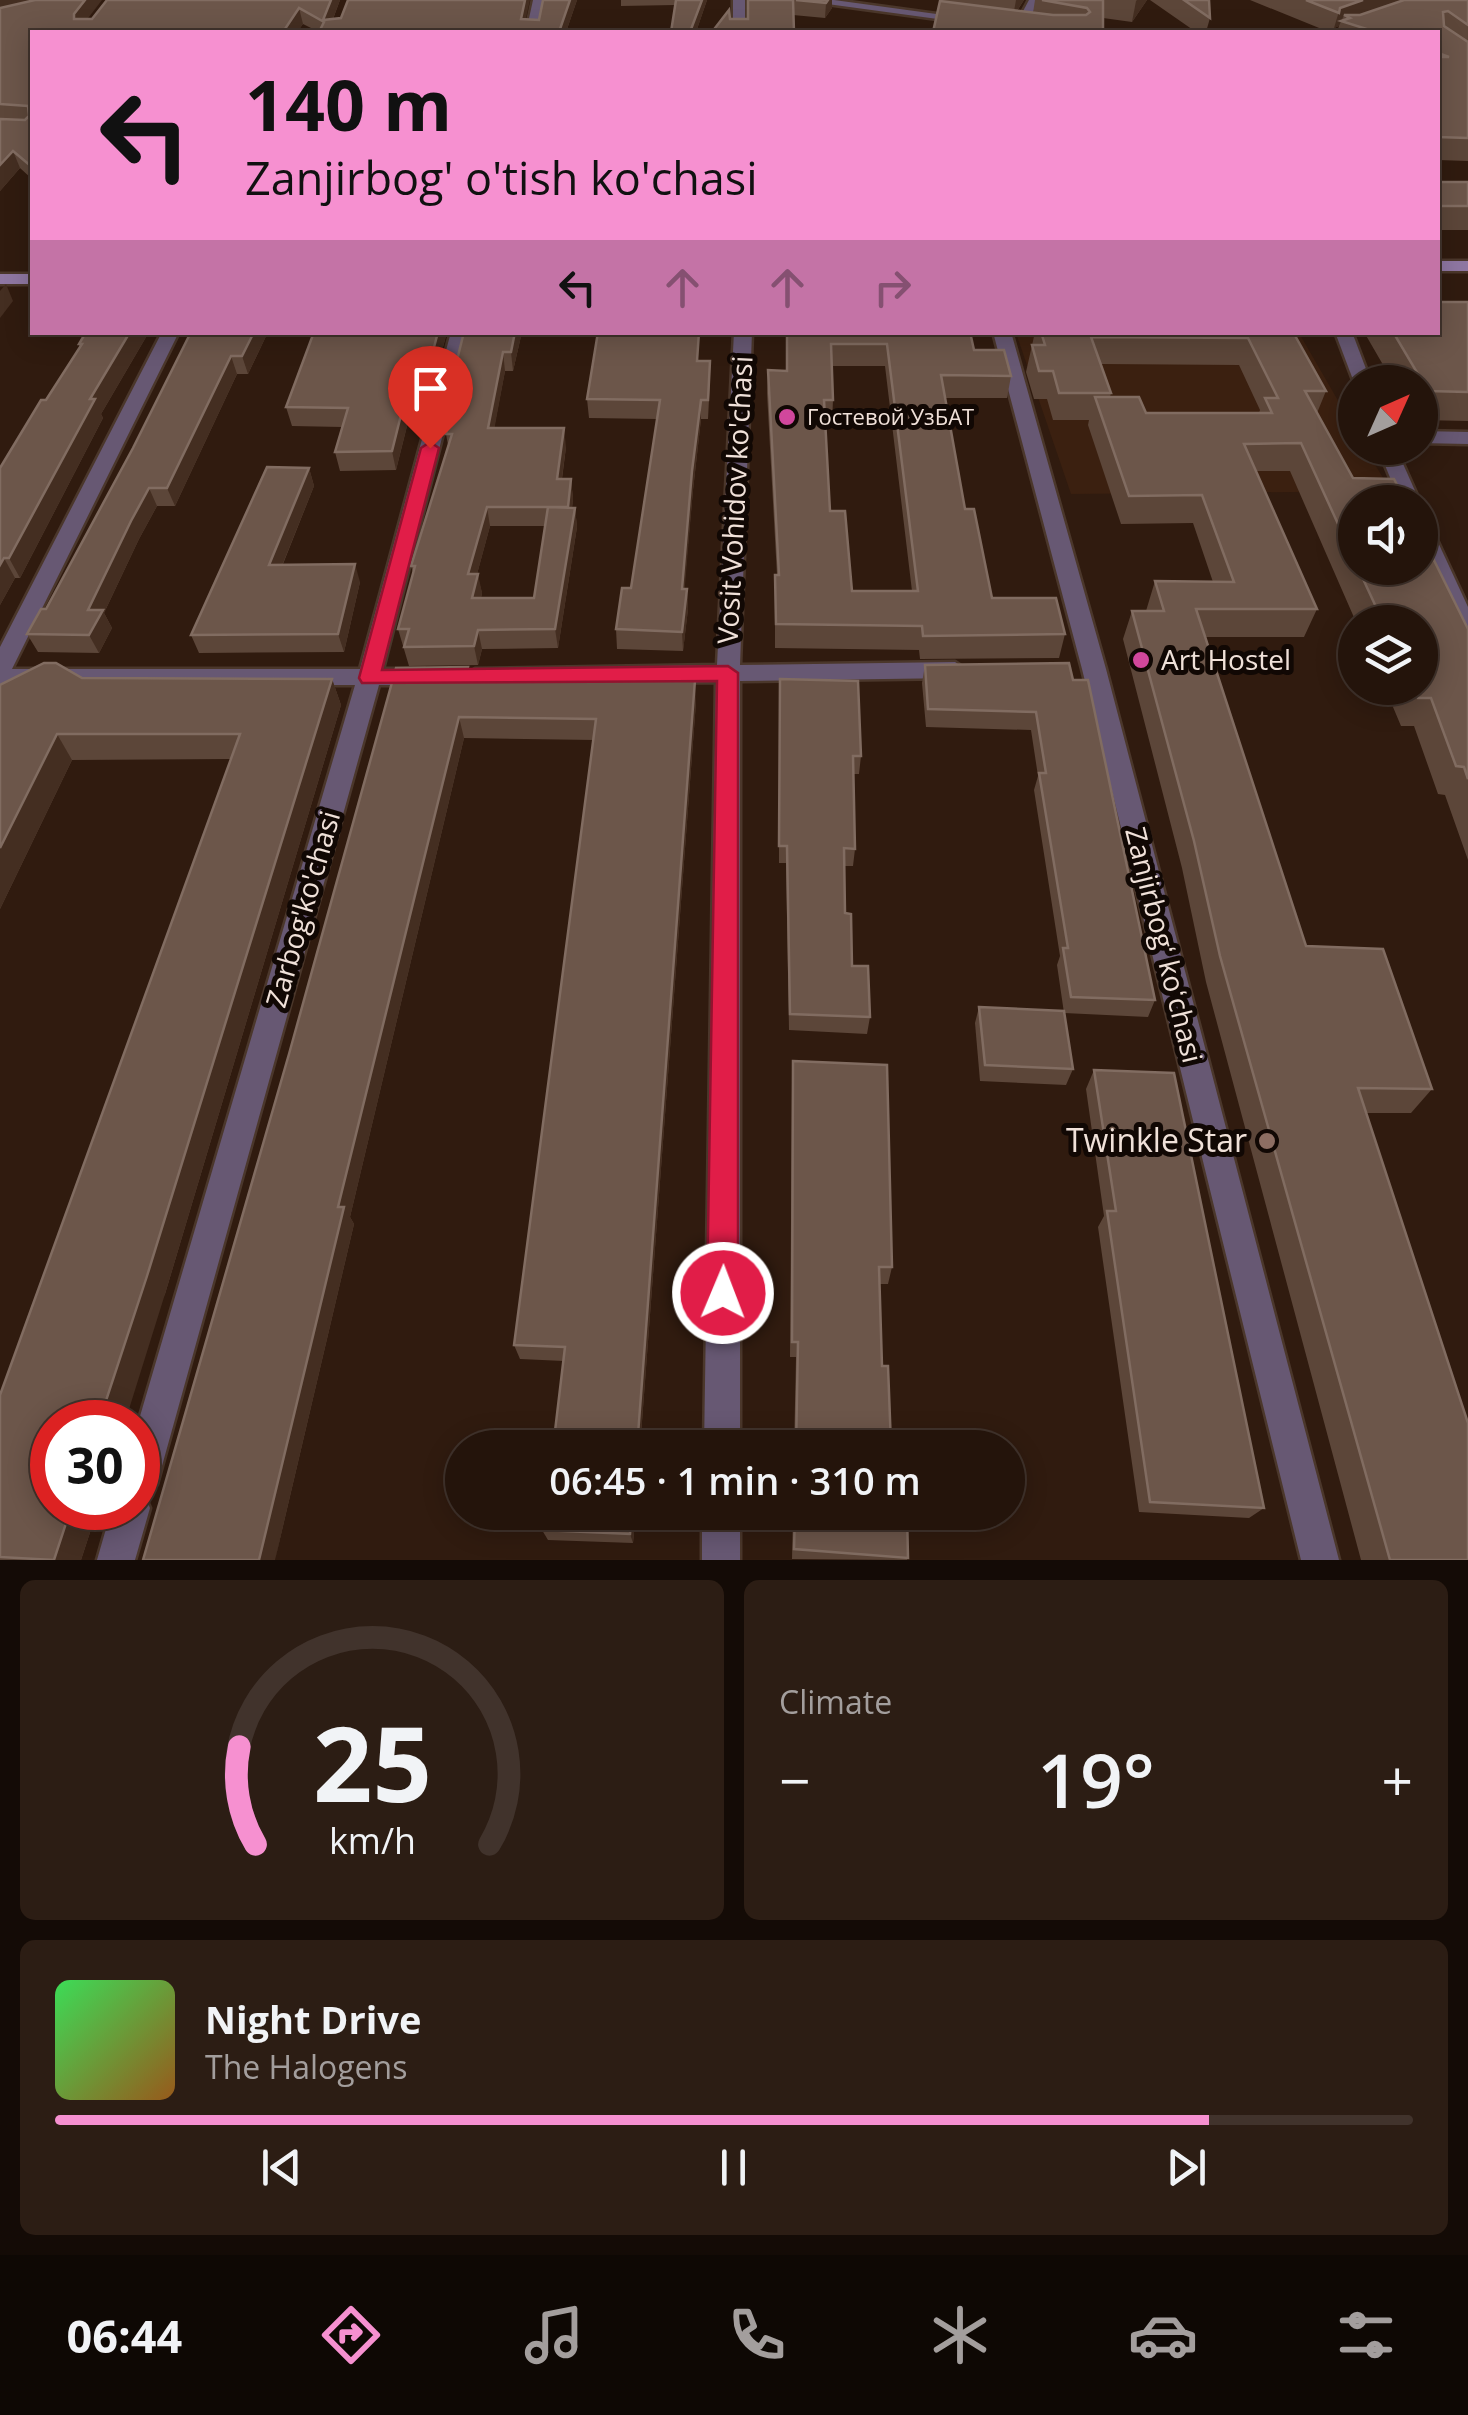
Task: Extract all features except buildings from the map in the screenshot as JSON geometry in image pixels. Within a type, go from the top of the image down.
[{"type":"main road","points":[[1440,266],[1468,266]]},
{"type":"main road","points":[[0,279],[30,279]]},
{"type":"street","points":[[532,30],[539,0]]},
{"type":"street","points":[[739,0],[740,30]]},
{"type":"street","points":[[804,0],[981,20]]},
{"type":"street","points":[[1018,25],[1035,0]]},
{"type":"street","points":[[1000,23],[1037,27]]},
{"type":"street","points":[[0,669],[169,335]]},
{"type":"street","name":"Zarbog'ko'chasi","points":[[160,1407],[369,678],[459,335]]},
{"type":"street","name":"Vosit Vohidov ko'chasi","points":[[722,1430],[728,673],[743,335]]},
{"type":"street","name":"Zanjirbogʻ koʻchasi","points":[[1003,335],[1084,669],[1320,1560]]},
{"type":"street","points":[[1344,335],[1356,365]]},
{"type":"street","points":[[1438,437],[1468,438]]},
{"type":"street","points":[[1438,565],[1468,631]]},
{"type":"street","points":[[0,677],[369,678],[978,670]]},
{"type":"street","points":[[116,1560],[125,1530]]},
{"type":"street","points":[[721,1530],[721,1560]]},
{"type":"shaded area","points":[[1017,335],[1300,335],[1338,401],[1338,465],[1375,465],[1387,485],[1338,485],[1338,491],[1071,494]]},
{"type":"place","name":"Гостевой УзБАТ","points":[[787,417]]},
{"type":"place","name":"Art Hostel","points":[[1141,660]]},
{"type":"place","name":"Twinkle Star","points":[[1267,1141]]},
{"type":"route","points":[[430,448],[369,678],[728,673],[723,1293]]}]
